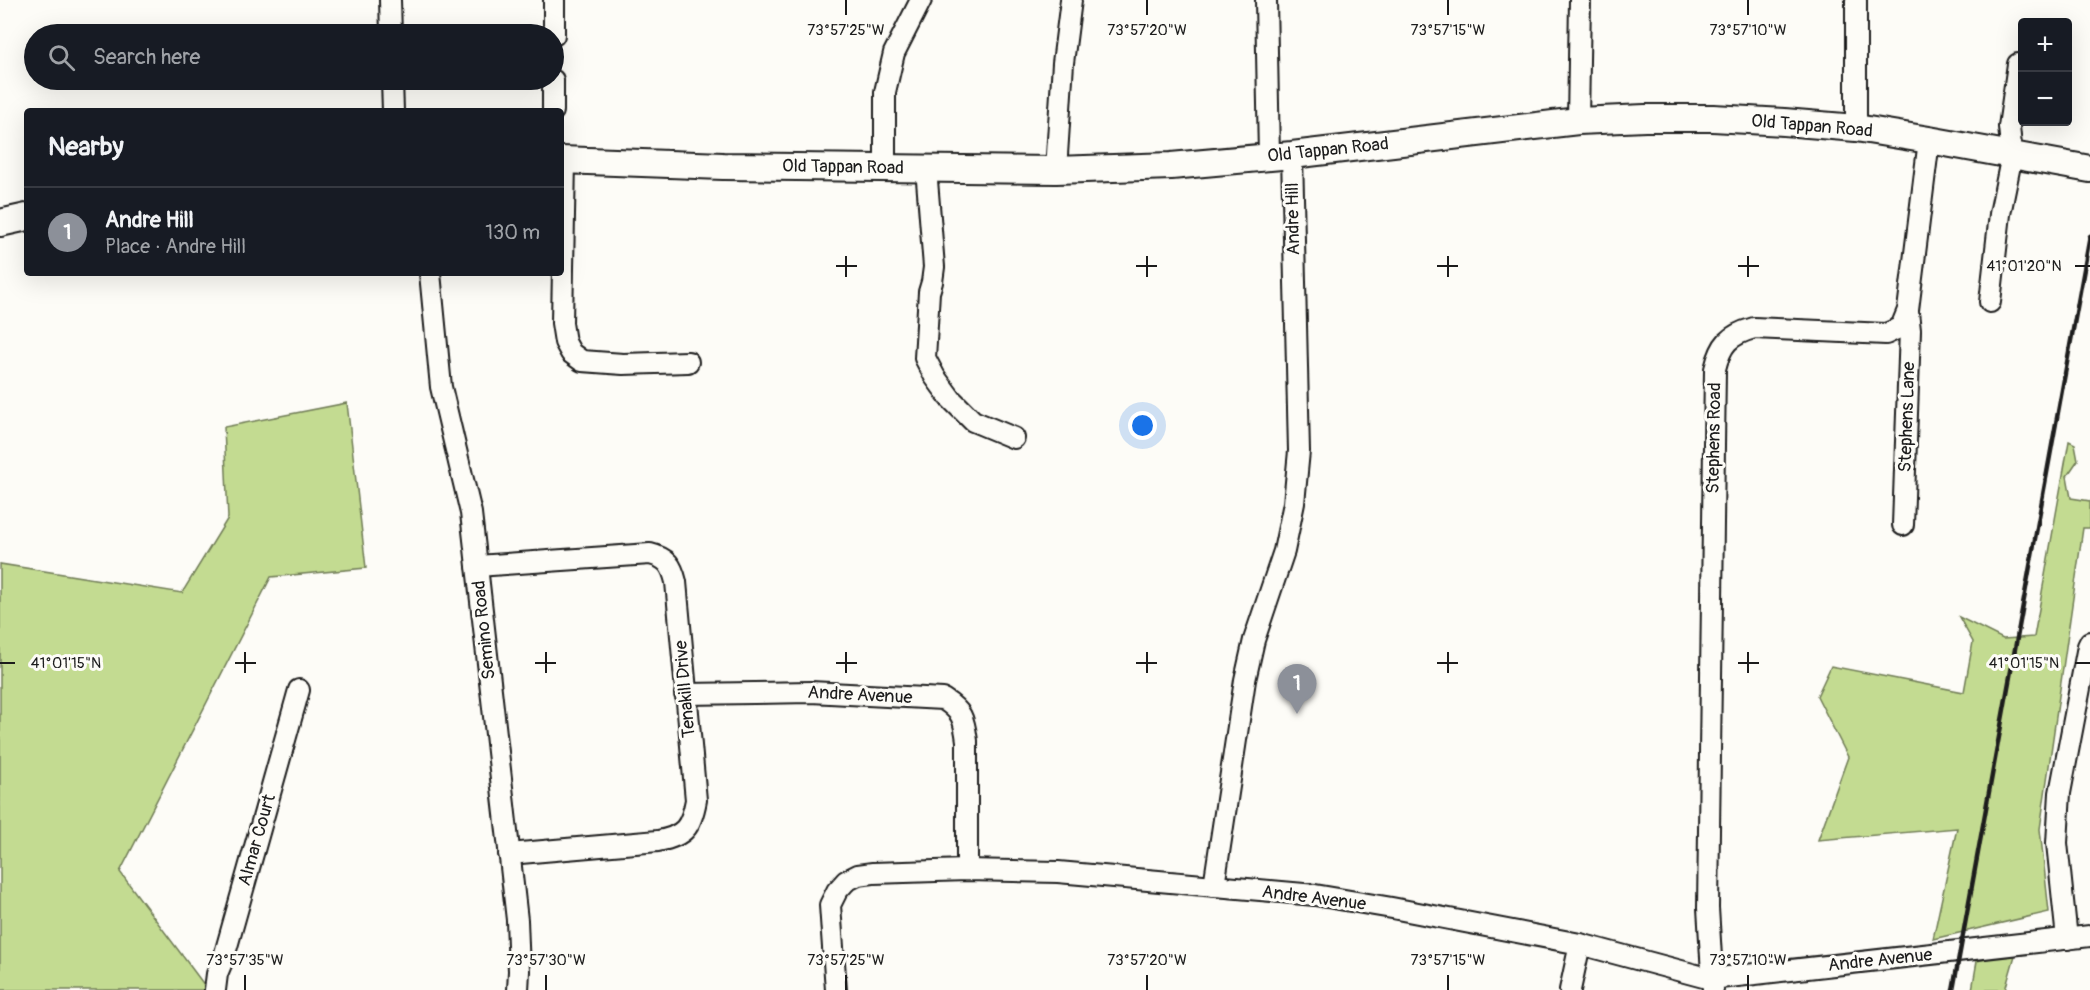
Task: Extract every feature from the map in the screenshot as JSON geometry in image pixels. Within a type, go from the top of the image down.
[{"type":"main road","name":"Old Tappan Road","points":[[564,160],[723,166],[1056,170],[1171,166],[1280,156],[1578,121],[1713,118],[1856,128],[2090,169]]},
{"type":"main road","points":[[0,223],[24,218]]},
{"type":"street","points":[[390,0],[391,24]]},
{"type":"street","points":[[554,0],[554,24]]},
{"type":"street","points":[[885,167],[885,92],[894,53],[921,0]]},
{"type":"street","points":[[1056,170],[1062,63],[1071,0]]},
{"type":"street","name":"Andre Hill","points":[[1214,886],[1245,680],[1254,639],[1284,551],[1294,503],[1299,451],[1280,156],[1266,0]]},
{"type":"street","points":[[1578,121],[1580,0]]},
{"type":"street","points":[[1856,0],[1856,128]]},
{"type":"street","points":[[1990,302],[2000,214],[2012,155],[2009,127],[2018,64]]},
{"type":"street","points":[[392,90],[393,108]]},
{"type":"street","points":[[553,90],[553,108]]},
{"type":"street","points":[[1908,310],[1929,140]]},
{"type":"street","points":[[926,168],[934,267],[929,292],[925,358],[951,399],[973,421],[1014,438]]},
{"type":"street","name":"Semino Road","points":[[430,276],[441,387],[471,513],[517,920],[518,990]]},
{"type":"street","points":[[562,276],[562,323],[565,342],[571,353],[582,361],[623,364],[688,362]]},
{"type":"street","name":"Stephens Lane","points":[[1903,525],[1910,330],[1908,310]]},
{"type":"street","name":"Stephens Road","points":[[1712,985],[1708,908],[1715,369],[1719,351],[1728,340],[1740,332],[1754,328],[1886,334],[1901,327],[1908,310]]},
{"type":"street","name":"Tenakill Drive","points":[[477,566],[650,554],[663,557],[673,568],[676,582],[696,800],[693,816],[686,828],[675,838],[658,841],[509,854]]},
{"type":"street","points":[[2067,939],[2057,843],[2060,793],[2084,699],[2090,642]]},
{"type":"street","name":"Almar Court","points":[[215,990],[217,974],[224,957],[299,690]]},
{"type":"street","name":"Andre Avenue","points":[[685,694],[811,692],[943,699],[959,709],[965,725],[967,870],[1058,872],[1316,896],[1580,944],[1712,985],[2090,936]]},
{"type":"street","points":[[836,990],[830,905],[837,891],[846,882],[858,875],[873,873],[967,870]]},
{"type":"street","points":[[1570,990],[1580,944]]},
{"type":"green space","points":[[347,403],[366,568],[271,577],[120,872],[208,990],[0,990],[0,564],[182,593],[228,518],[224,427]]},
{"type":"green space","points":[[2069,441],[2075,444],[2078,460],[2067,476],[2071,498],[2090,501],[2090,528],[2083,528],[2040,829],[2049,912],[1933,939],[1957,828],[1818,840],[1848,757],[1817,696],[1831,666],[1964,692],[1973,642],[1959,617],[2003,639],[2034,637]]},
{"type":"green space","points":[[2016,952],[2005,990],[1972,990],[1977,961]]},
{"type":"railway","points":[[1953,990],[2090,236]]},
{"type":"place","name":"Andre Hill","points":[[1297,714]]}]
